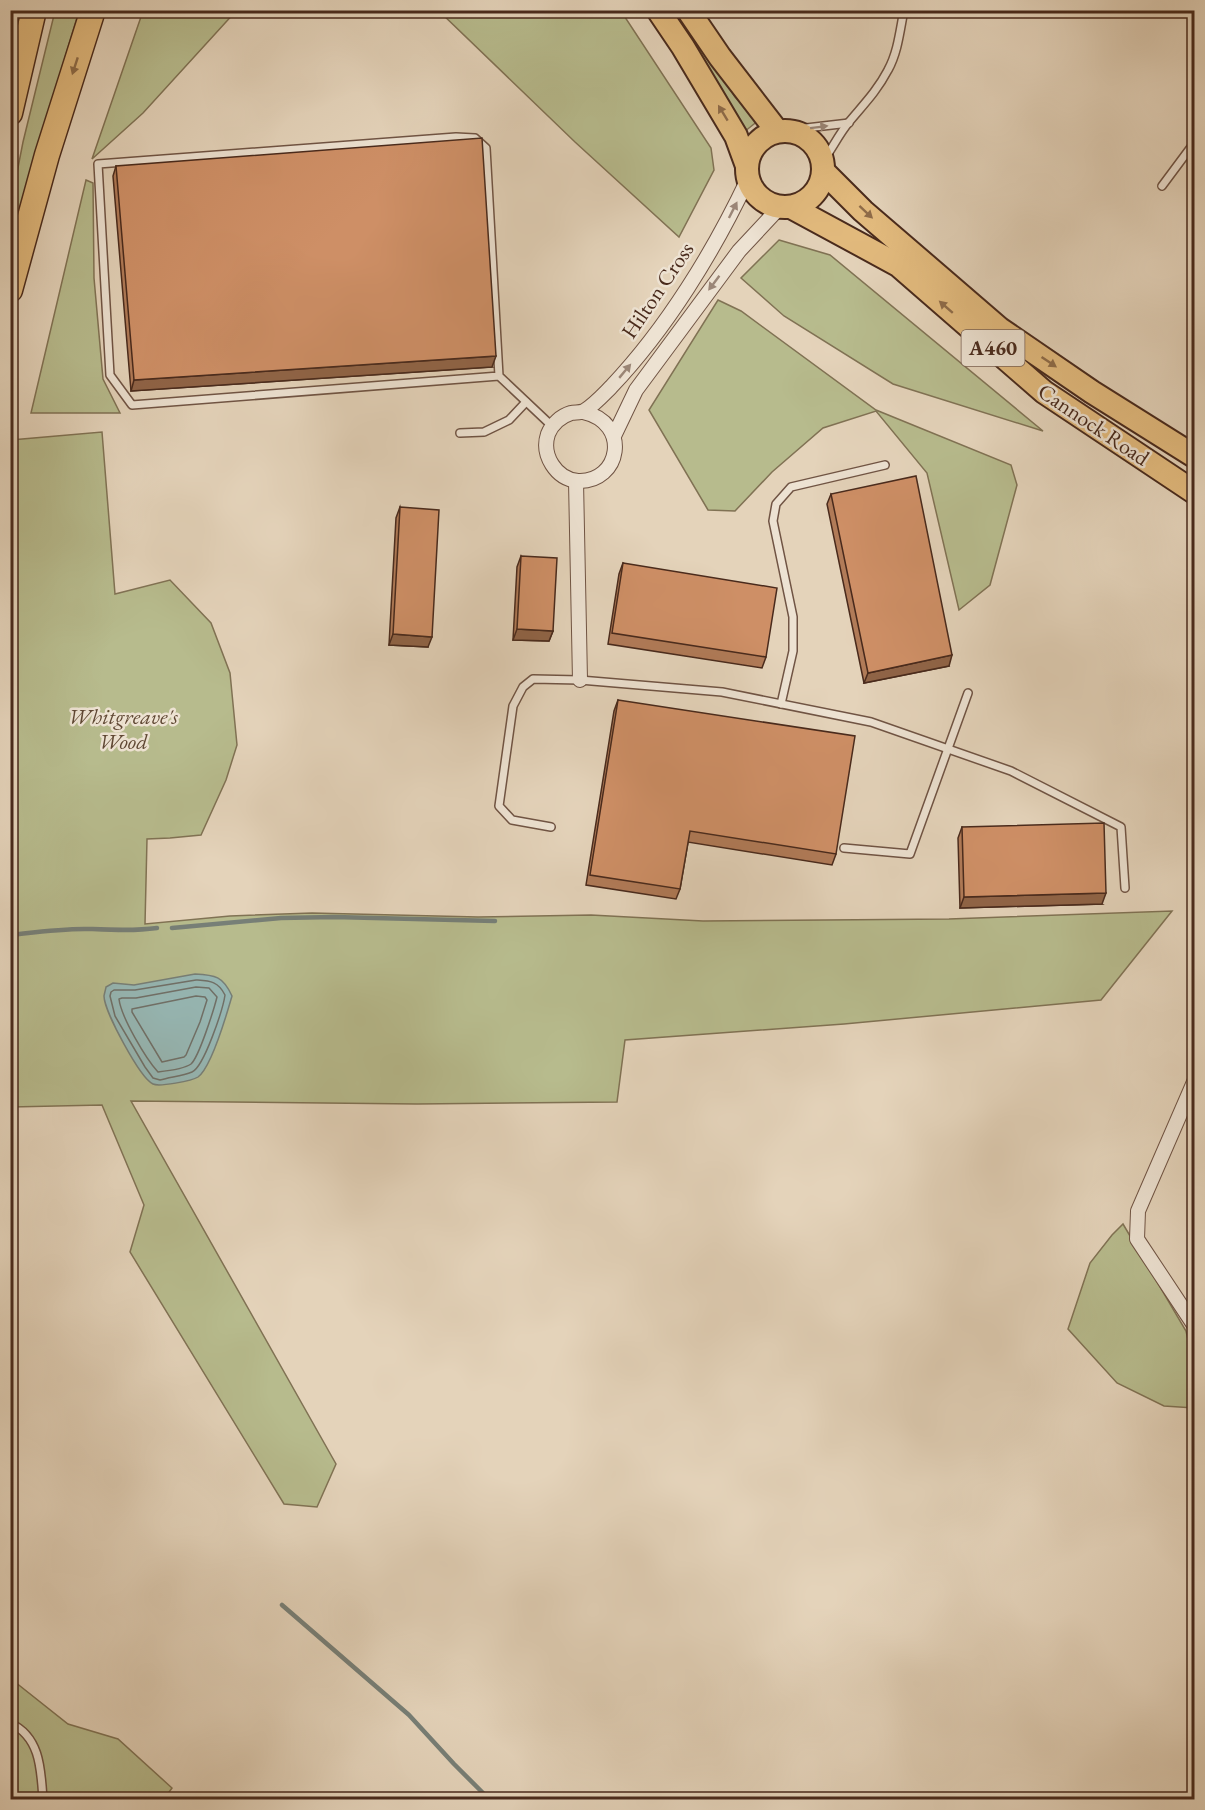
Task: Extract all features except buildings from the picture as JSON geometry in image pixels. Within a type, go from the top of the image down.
[{"type":"highway","points":[[10,113],[34,10]]},
{"type":"highway","points":[[10,290],[48,155],[93,10]]},
{"type":"highway","points":[[658,10],[736,136],[752,188],[763,200],[785,207],[800,205],[813,195],[822,181],[823,166],[819,150],[811,140],[798,132],[783,131],[769,134],[755,145],[749,158],[748,172]]},
{"type":"highway","points":[[688,10],[720,57],[783,131]]},
{"type":"highway","name":"Cannock Road","points":[[823,166],[863,211],[1000,329],[1092,392],[1194,456]]},
{"type":"highway","name":"Cannock Road","points":[[785,207],[898,265],[1044,392],[1194,492]]},
{"type":"street","name":"Hilton Cross","points":[[553,427],[561,418],[572,413],[583,412],[600,398],[623,374],[666,319],[732,214],[748,172]]},
{"type":"street","name":"Hilton Cross","points":[[576,481],[589,480],[605,471],[612,461],[615,448],[614,436],[636,390],[739,251],[785,207]]},
{"type":"street","points":[[583,412],[601,418],[614,436]]},
{"type":"street","points":[[553,427],[546,444],[547,456],[558,473],[576,481],[580,680]]},
{"type":"street","points":[[1194,1082],[1138,1211],[1137,1239],[1194,1325]]},
{"type":"lane","points":[[823,166],[849,123],[871,98],[890,68],[904,10]]},
{"type":"lane","points":[[783,131],[849,123]]},
{"type":"lane","points":[[499,376],[132,405],[110,375],[98,164],[456,137],[475,138],[486,148],[499,376],[553,427]]},
{"type":"lane","points":[[1162,186],[1194,143]]},
{"type":"lane","points":[[460,433],[484,432],[509,420],[526,402]]},
{"type":"lane","points":[[781,704],[793,651],[793,617],[773,522],[776,504],[791,487],[885,465]]},
{"type":"lane","points":[[551,827],[512,820],[499,806],[513,706],[523,687],[533,679],[580,680],[722,692],[871,722],[1011,771],[1121,827],[1125,888]]},
{"type":"lane","points":[[844,848],[910,855],[968,693]]},
{"type":"lane","points":[[10,1723],[18,1726],[34,1743],[40,1766],[43,1800]]},
{"type":"green space","points":[[55,11],[79,11],[11,237],[11,203],[23,142]]},
{"type":"green space","points":[[143,11],[236,11],[143,113],[92,159]]},
{"type":"green space","points":[[439,11],[621,11],[711,148],[714,170],[679,237],[575,142]]},
{"type":"green space","points":[[669,11],[679,11],[735,97],[759,120],[744,132]]},
{"type":"green space","points":[[86,180],[93,183],[94,278],[103,379],[120,413],[31,413]]},
{"type":"green space","points":[[779,240],[830,255],[1043,431],[893,384],[784,316],[741,278]]},
{"type":"green space","points":[[718,300],[741,311],[876,410],[1011,465],[1017,485],[990,585],[959,610],[927,473],[876,411],[823,428],[772,472],[735,511],[708,510],[649,410]]},
{"type":"green space","name":"Whitgreave's Wood","points":[[102,432],[115,594],[170,580],[211,623],[230,673],[237,745],[226,780],[201,835],[147,839],[145,924],[230,916],[312,913],[478,917],[591,915],[703,921],[949,919],[1172,911],[1101,1000],[844,1024],[625,1040],[617,1102],[417,1104],[131,1101],[336,1464],[317,1507],[284,1504],[130,1252],[144,1205],[102,1105],[11,1107],[10,443],[11,440]]},
{"type":"green space","points":[[1123,1224],[1186,1331],[1194,1365],[1194,1408],[1164,1406],[1117,1383],[1068,1329],[1090,1263]]},
{"type":"green space","points":[[10,1678],[68,1724],[118,1739],[172,1788],[164,1799],[11,1799]]},
{"type":"water","points":[[195,974],[218,978],[225,984],[232,996],[209,1063],[198,1077],[176,1083],[153,1084],[140,1070],[116,1029],[104,996],[106,987],[113,983],[134,985]]},
{"type":"waterway","points":[[172,928],[281,918],[495,921]]},
{"type":"waterway","points":[[10,935],[71,929],[157,928]]},
{"type":"waterway","points":[[282,1605],[409,1715],[490,1800]]}]
